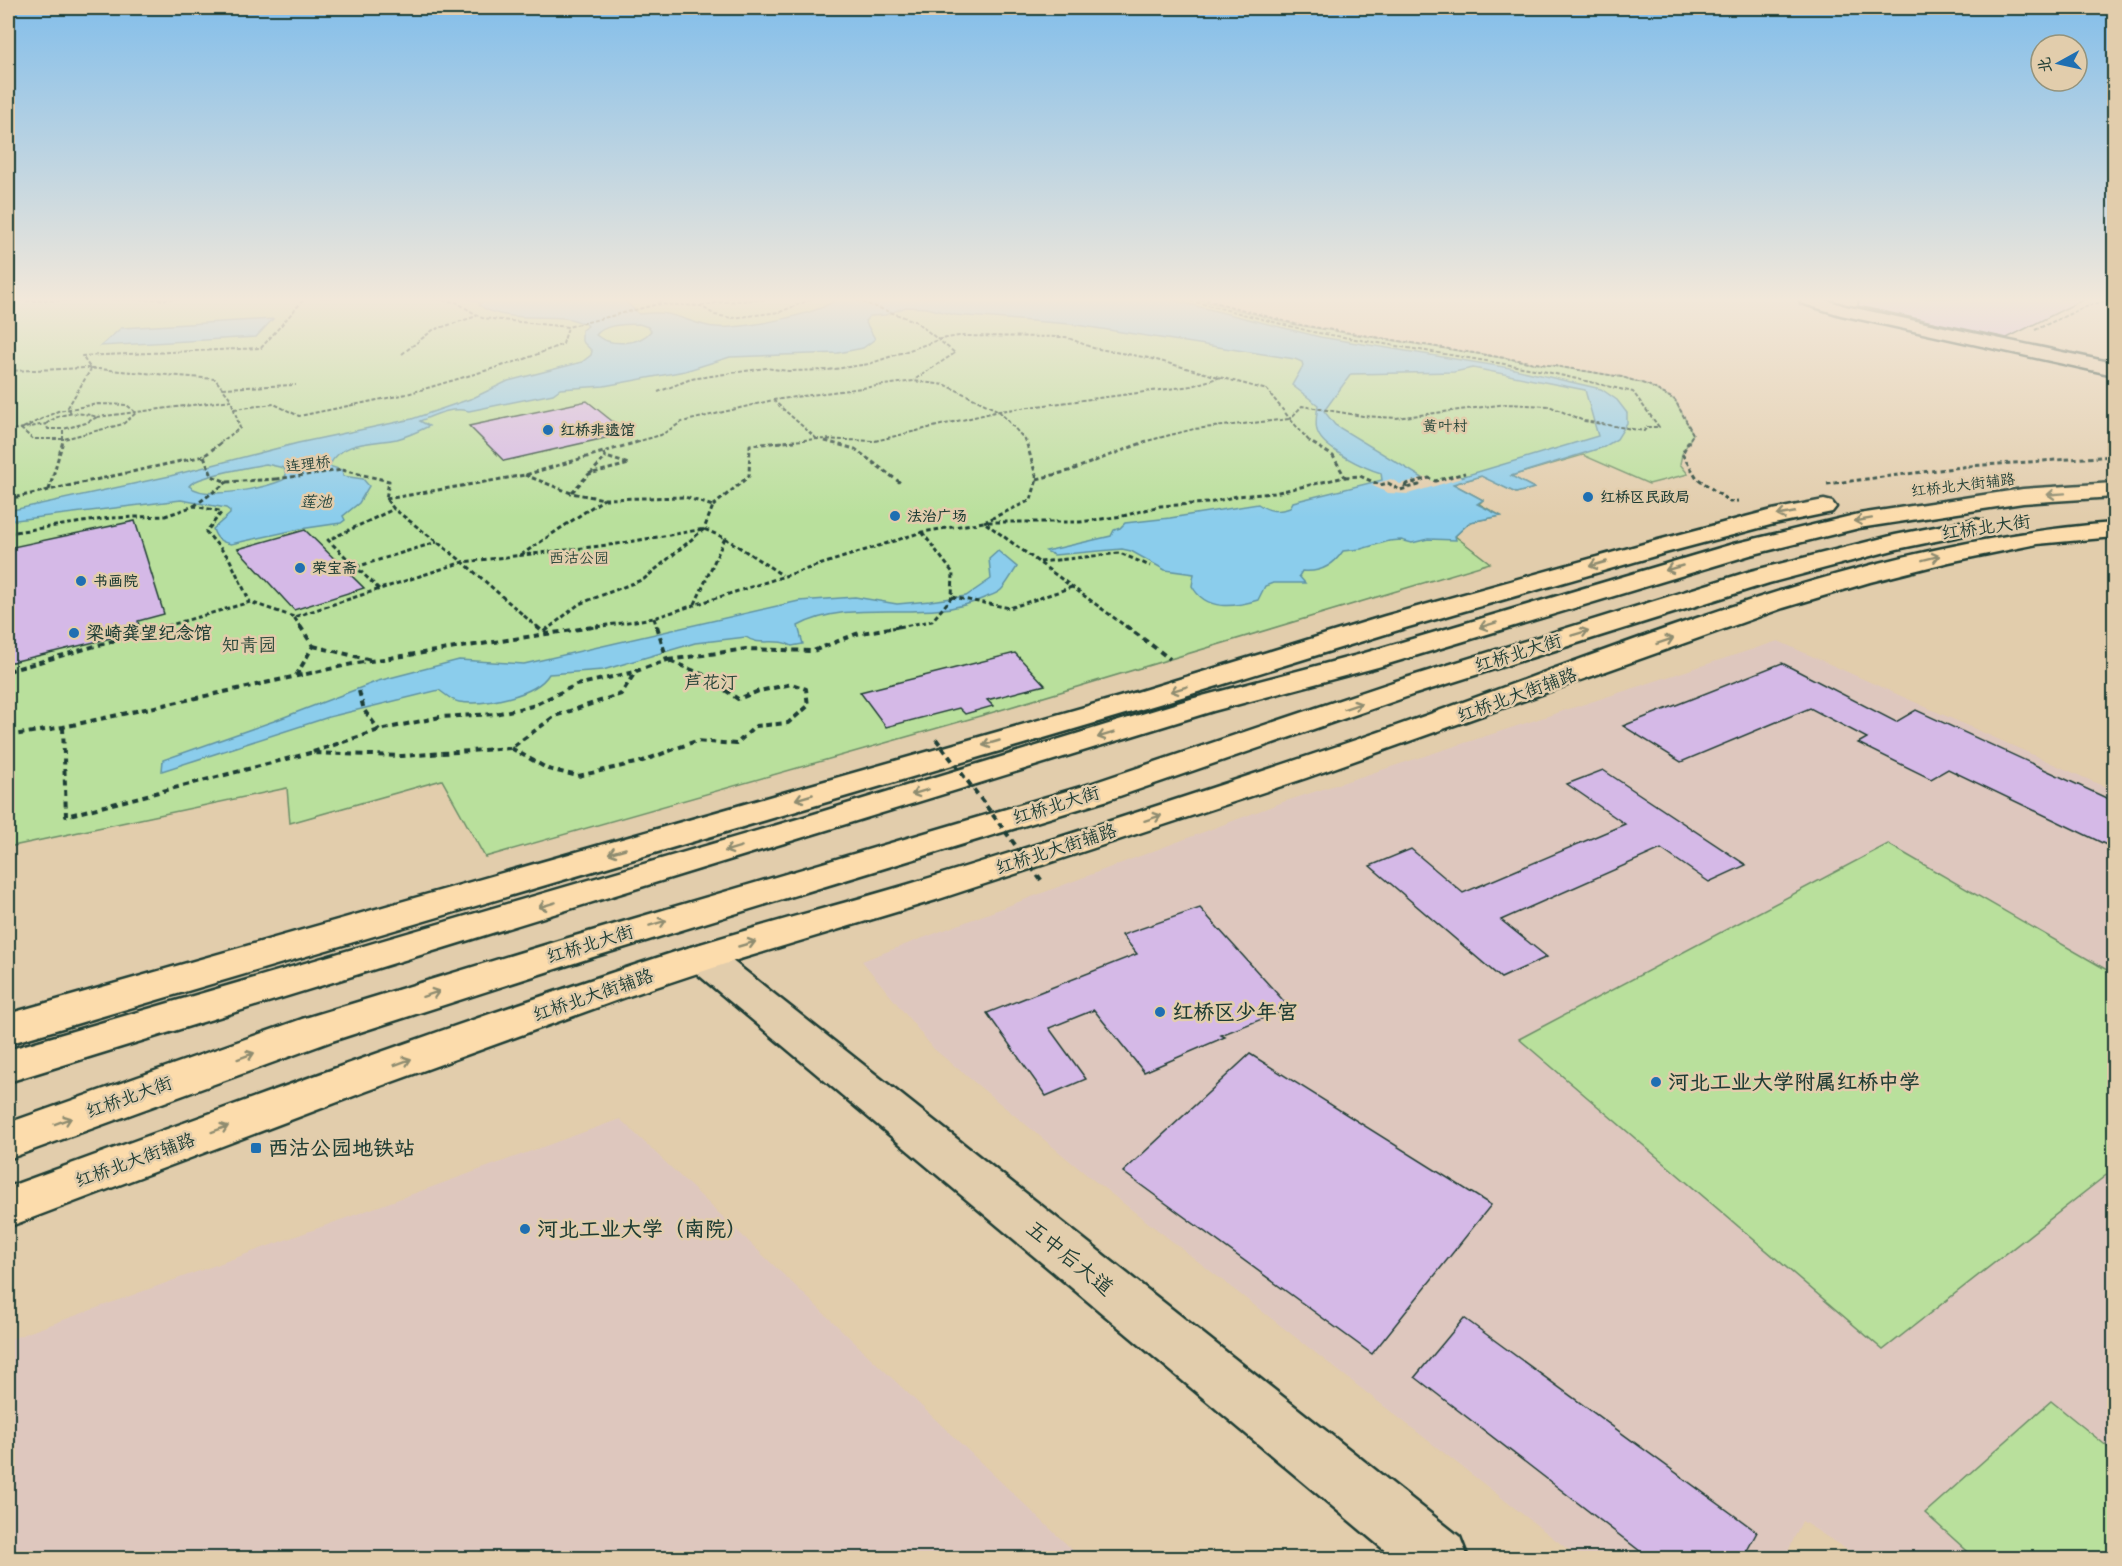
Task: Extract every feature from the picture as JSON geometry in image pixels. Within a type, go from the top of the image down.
[{"type":"main road","name":"红桥北大街辅路","points":[[1395,622],[1772,517],[1911,491],[2022,478],[2115,472]]},
{"type":"main road","name":"红桥北大街","points":[[8,1066],[813,825],[1202,705],[1368,661],[1742,549],[1859,521],[1949,506],[2023,496],[2115,490]]},
{"type":"main road","name":"红桥北大街","points":[[8,1141],[328,1027],[681,916],[1096,793],[1404,688],[1760,577],[1895,542],[1970,527],[2115,512]]},
{"type":"main road","name":"红桥北大街辅路","points":[[8,1207],[495,1028],[702,957],[918,893],[1427,728],[1772,604],[1877,572],[1948,554],[2041,536],[2115,530]]},
{"type":"main road","points":[[1202,705],[1347,647],[1395,622]]},
{"type":"main road","points":[[8,1029],[1148,698],[1395,622]]},
{"type":"main road","points":[[1198,760],[1349,730],[1550,682]]},
{"type":"main road","points":[[918,893],[1096,793]]},
{"type":"street","name":"五中后大道","points":[[702,957],[1439,1558]]},
{"type":"path","points":[[68,407],[90,371]]},
{"type":"path","points":[[8,499],[204,456],[240,428],[231,400],[215,379],[142,371]]},
{"type":"path","points":[[234,409],[274,404],[299,416],[407,394],[484,371]]},
{"type":"path","points":[[658,392],[691,379],[745,371]]},
{"type":"path","points":[[914,381],[929,371]]},
{"type":"path","points":[[1199,371],[1267,390],[1312,445],[1333,456],[1345,477]]},
{"type":"path","points":[[1037,479],[1064,474],[1100,458],[1164,436],[1226,425],[1290,418],[1302,406],[1360,416],[1413,417],[1424,413],[1506,404],[1549,406],[1584,421],[1644,431],[1647,427],[1659,428],[1633,392],[1543,371]]},
{"type":"path","points":[[1588,371],[1622,377],[1648,385],[1675,400],[1693,434],[1682,454],[1697,478],[1730,502],[1742,500]]},
{"type":"path","points":[[543,633],[579,604],[644,579],[704,529],[712,506],[749,476],[750,444],[817,439],[875,441],[999,411],[1191,386],[1221,377]]},
{"type":"path","points":[[543,633],[463,562],[394,509],[386,499],[525,475],[661,435],[682,422],[773,400],[914,381],[946,385],[999,411],[1026,440],[1037,479],[1031,500],[984,522]]},
{"type":"path","points":[[222,388],[296,384]]},
{"type":"path","points":[[46,424],[48,429],[63,429],[86,423],[97,417],[231,400]]},
{"type":"path","points":[[773,400],[817,439],[855,449],[902,484]]},
{"type":"path","points":[[21,429],[36,419],[68,407],[98,404],[127,405],[136,413]]},
{"type":"path","points":[[68,407],[71,413]]},
{"type":"path","points":[[8,431],[46,424],[52,418],[71,413],[86,412],[97,417]]},
{"type":"path","points":[[21,429],[33,439],[64,440],[123,424],[136,413]]},
{"type":"path","points":[[49,490],[64,440],[63,429]]},
{"type":"path","points":[[589,474],[629,464],[606,457],[602,451]]},
{"type":"path","points":[[8,533],[110,518],[165,516],[194,506],[227,482],[212,476],[204,456]]},
{"type":"path","points":[[1823,485],[1915,470],[2115,456]]},
{"type":"path","points":[[571,493],[606,457]]},
{"type":"path","name":"连理桥","points":[[227,482],[276,479],[342,470],[389,481],[386,499]]},
{"type":"path","points":[[1409,488],[1403,484],[1429,478],[1435,481],[1465,473]]},
{"type":"path","points":[[525,475],[571,493],[604,499],[685,497],[712,506]]},
{"type":"path","points":[[8,736],[63,727],[373,660],[654,618],[922,532],[984,522],[1080,522],[1123,516],[1160,506],[1209,503],[1237,496],[1274,493],[1345,477],[1360,476],[1380,485],[1388,483],[1400,490],[1419,485],[1413,482]]},
{"type":"path","points":[[520,555],[604,499]]},
{"type":"path","points":[[194,506],[221,513],[206,532],[229,558],[250,602]]},
{"type":"path","points":[[379,589],[328,540],[394,509]]},
{"type":"path","points":[[984,522],[1170,660]]},
{"type":"path","points":[[294,617],[463,562],[617,544],[704,529],[725,538],[783,576]]},
{"type":"path","points":[[63,727],[66,816],[310,753],[379,730],[440,717],[495,714],[532,706],[576,684],[636,671],[667,660],[746,649],[813,651],[856,634],[932,621],[952,597],[953,573],[922,532]]},
{"type":"path","points":[[694,604],[725,538]]},
{"type":"path","points":[[356,567],[437,542]]},
{"type":"path","points":[[1039,562],[1120,553],[1150,566]]},
{"type":"path","points":[[952,597],[1010,608],[1073,587]]},
{"type":"path","points":[[8,671],[250,602],[294,617],[314,646],[373,660]]},
{"type":"path","points":[[654,618],[667,660]]},
{"type":"path","points":[[296,676],[314,646]]},
{"type":"path","points":[[511,748],[548,769],[578,776],[640,762],[696,741],[736,744],[756,726],[788,723],[808,706],[806,689],[792,684],[759,691],[738,699],[702,674],[667,660]]},
{"type":"path","points":[[310,753],[402,756],[511,748],[555,716],[621,693],[636,671]]},
{"type":"path","points":[[359,691],[364,710],[379,730]]},
{"type":"path","points":[[936,739],[1005,828],[1041,880]]},
{"type":"shaded area","name":"河北工业大学附属红桥中学","points":[[1778,641],[2114,791],[2114,1558],[1860,1558],[1802,1521],[1785,1558],[1579,1558],[1087,1175],[934,1049],[862,961],[1283,802]]},
{"type":"shaded area","name":"河北工业大学（南院）","points":[[620,1119],[1081,1558],[8,1558],[8,1340]]},
{"type":"green space","name":"西沽公园","points":[[8,371],[1585,371],[1622,377],[1648,385],[1675,400],[1693,434],[1682,454],[1680,464],[1688,474],[1649,484],[1583,455],[1511,476],[1534,488],[1516,493],[1482,476],[1453,484],[1483,500],[1479,504],[1501,516],[1470,522],[1455,536],[1490,563],[987,714],[485,857],[442,780],[290,823],[287,788],[8,847]]},
{"type":"green space","points":[[1888,844],[2114,974],[2114,1169],[1883,1350],[1519,1039]]},
{"type":"green space","points":[[2051,1401],[2114,1452],[2114,1558],[1975,1558],[1925,1513]]},
{"type":"water","name":"莲池","points":[[547,371],[685,371],[604,386],[560,389],[553,394],[469,411],[444,412],[420,421],[429,426],[409,435],[350,447],[335,458],[329,466],[342,470],[343,476],[363,479],[369,486],[359,503],[343,516],[345,520],[341,523],[231,544],[219,540],[213,529],[230,514],[230,511],[226,508],[181,500],[8,521],[8,511],[170,476],[298,443],[412,419],[473,398],[508,381]],"holes":[[[266,464],[284,468],[286,475],[283,480],[235,492],[221,493],[208,493],[189,486],[193,482],[212,475]]]},
{"type":"water","points":[[1300,371],[1458,371],[1351,374],[1324,411],[1335,425],[1434,485],[1598,436],[1585,390],[1489,371],[1523,371],[1601,389],[1617,400],[1627,413],[1627,423],[1617,439],[1604,447],[1511,476],[1534,488],[1516,493],[1481,476],[1453,484],[1483,500],[1477,504],[1501,516],[1470,522],[1455,536],[1456,540],[1428,539],[1412,543],[1401,540],[1389,541],[1361,549],[1343,551],[1326,567],[1315,571],[1302,571],[1299,576],[1305,583],[1273,583],[1265,586],[1258,600],[1231,606],[1213,604],[1198,594],[1192,586],[1194,574],[1165,570],[1131,551],[1122,549],[1054,555],[1046,551],[1111,536],[1114,530],[1125,523],[1258,504],[1266,509],[1281,510],[1290,508],[1293,502],[1382,480],[1381,473],[1345,457],[1322,439],[1316,426],[1318,405],[1292,385]]},
{"type":"water","points":[[998,551],[1017,567],[997,593],[962,606],[938,610],[867,611],[820,617],[798,626],[803,644],[792,646],[781,642],[751,640],[746,637],[695,643],[603,670],[549,674],[542,682],[521,694],[495,701],[459,702],[439,690],[329,717],[162,771],[163,760],[378,681],[459,660],[524,664],[799,601],[855,597],[897,604],[966,596],[991,579],[989,559]]},
{"type":"pier","points":[[1456,475],[1462,478],[1408,494],[1388,493],[1371,485],[1391,479],[1400,484],[1426,477],[1434,482]]},
{"type":"building","name":"红桥非遗馆","points":[[587,401],[627,433],[504,461],[469,426]]},
{"type":"building","name":"书画院","points":[[135,521],[164,614],[138,621],[140,631],[8,663],[8,548]]},
{"type":"building","name":"荣宝斋","points":[[305,530],[364,588],[294,610],[238,549]]},
{"type":"building","points":[[1015,653],[1045,685],[987,700],[993,706],[965,714],[959,708],[886,727],[860,692]]},
{"type":"building","points":[[1782,663],[1896,722],[1916,710],[2115,802],[2115,849],[1948,769],[1931,779],[1858,743],[1867,738],[1810,708],[1681,762],[1623,726]]},
{"type":"building","points":[[1603,770],[1746,865],[1709,882],[1661,849],[1501,920],[1547,957],[1501,978],[1370,866],[1411,849],[1463,893],[1625,824],[1567,784]]},
{"type":"building","points":[[1200,908],[1290,1008],[1221,1035],[1225,1037],[1144,1072],[1094,1010],[1049,1028],[1086,1079],[1046,1096],[987,1013],[1137,954],[1122,935]]},
{"type":"building","points":[[1250,1054],[1491,1205],[1372,1354],[1123,1172]]},
{"type":"building","points":[[1464,1318],[1757,1532],[1743,1558],[1649,1558],[1415,1377]]},
{"type":"place","name":"红桥非遗馆","points":[[548,430]]},
{"type":"place","name":"红桥区民政局","points":[[1588,497]]},
{"type":"place","name":"法治广场","points":[[895,516]]},
{"type":"place","name":"荣宝斋","points":[[300,568]]},
{"type":"place","name":"书画院","points":[[81,581]]},
{"type":"place","name":"梁崎龚望纪念馆","points":[[74,633]]},
{"type":"place","name":"红桥区少年宫","points":[[1160,1012]]},
{"type":"place","name":"河北工业大学附属红桥中学","points":[[1656,1082]]},
{"type":"place","name":"西沽公园地铁站","points":[[256,1148]]},
{"type":"place","name":"河北工业大学（南院）","points":[[525,1229]]},
{"type":"park label","name":"黄叶村","points":[[1445,426]]},
{"type":"park label","name":"知青园","points":[[249,645]]},
{"type":"park label","name":"芦花汀","points":[[711,682]]}]
